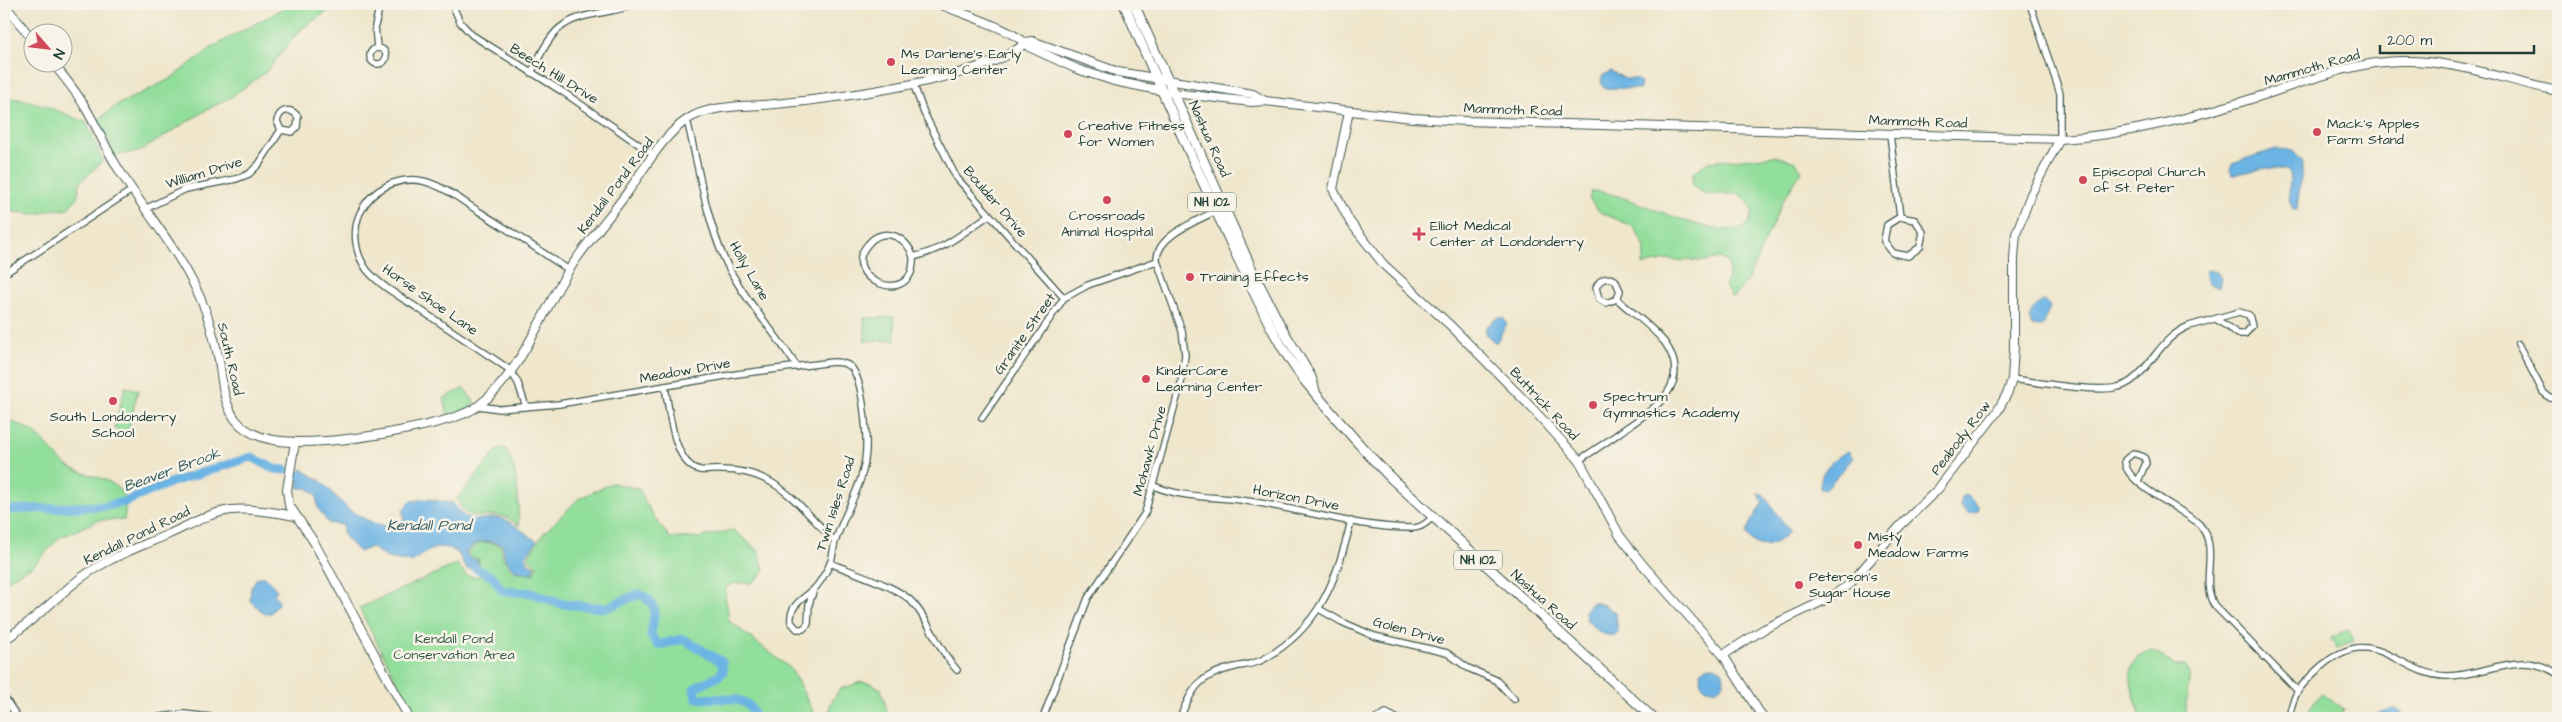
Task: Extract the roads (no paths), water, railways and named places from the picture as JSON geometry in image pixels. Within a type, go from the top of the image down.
[{"type":"main road","name":"Nashua Road","points":[[1124,4],[1161,91],[1220,209]]},
{"type":"main road","name":"Nashua Road","points":[[1134,4],[1170,82],[1220,209],[1274,330],[1306,382],[1363,449],[1432,518],[1653,718]]},
{"type":"street","points":[[4,4],[22,26]]},
{"type":"street","points":[[377,48],[375,26],[380,4]]},
{"type":"street","name":"Beech Hill Drive","points":[[452,4],[460,22],[472,35],[654,155]]},
{"type":"street","points":[[612,11],[613,4]]},
{"type":"street","points":[[531,73],[563,25],[624,8],[630,4]]},
{"type":"street","name":"Mammoth Road","points":[[939,4],[1026,42],[1032,42],[1118,72],[1170,82],[1253,94],[1265,101]]},
{"type":"street","points":[[2030,4],[2060,93],[2060,139]]},
{"type":"street","name":"Mammoth Road","points":[[1026,42],[1029,46],[1076,69],[1161,91],[1252,102],[1265,101],[1459,121],[2060,139],[2178,119],[2342,71],[2385,62],[2402,61],[2447,65],[2558,91]]},
{"type":"street","name":"Kendall Pond Road","points":[[295,442],[338,440],[436,423],[453,419],[479,406],[510,370],[531,339],[569,270],[668,136],[687,120],[715,110],[781,104],[913,83],[997,61],[1013,53],[1026,42]]},
{"type":"street","name":"South Road","points":[[60,72],[83,102],[110,155],[193,282],[205,310],[227,402],[235,418],[246,430],[261,437],[295,442]]},
{"type":"street","name":"Boulder Drive","points":[[913,83],[924,113],[951,170],[988,216],[1064,298]]},
{"type":"street","name":"Buttrick Road","points":[[1349,111],[1333,189],[1350,222],[1384,265],[1451,326],[1531,407],[1579,460],[1614,525],[1631,550],[1723,655],[1763,718]]},
{"type":"street","name":"Holly Lane","points":[[687,120],[712,223],[724,257],[745,293],[797,367]]},
{"type":"street","name":"William Drive","points":[[146,209],[186,189],[236,179],[249,174],[259,164],[281,130]]},
{"type":"street","points":[[1890,134],[1900,217]]},
{"type":"street","name":"Peabody Row","points":[[1723,655],[1764,629],[1823,601],[1848,585],[1887,540],[1954,471],[1997,412],[2008,392],[2012,379],[2016,234],[2031,194],[2060,139]]},
{"type":"street","name":"Horse Shoe Lane","points":[[510,370],[397,295],[372,275],[361,260],[356,242],[357,224],[363,207],[375,193],[391,184],[409,180],[427,182],[454,196],[569,270]]},
{"type":"street","points":[[4,274],[132,190]]},
{"type":"street","points":[[1157,260],[1158,249],[1164,240],[1220,209]]},
{"type":"street","points":[[913,256],[932,253],[949,245],[988,216]]},
{"type":"street","points":[[1900,217],[1915,220],[1923,232],[1920,247],[1908,256],[1893,253],[1884,241],[1887,226],[1900,217]]},
{"type":"street","points":[[885,234],[898,236],[905,241],[913,256],[913,265],[908,276],[894,285],[886,286],[874,282],[865,274],[862,266],[863,253],[867,245],[877,237],[885,234]]},
{"type":"street","name":"Granite Street","points":[[982,418],[1064,298],[1088,285],[1157,260]]},
{"type":"street","name":"Mohawk Drive","points":[[1043,718],[1088,598],[1142,519],[1154,486],[1182,383],[1184,355],[1177,314],[1157,260]]},
{"type":"street","points":[[1607,278],[1615,280],[1620,287],[1617,299],[1610,302],[1599,299],[1596,288],[1600,281],[1607,278]]},
{"type":"street","points":[[1579,460],[1653,409],[1666,397],[1674,379],[1672,359],[1665,344],[1617,299]]},
{"type":"street","points":[[2012,379],[2098,389],[2116,388],[2127,384],[2136,377],[2166,341],[2177,332],[2216,319],[2243,312],[2252,318],[2252,326],[2248,332],[2238,334],[2216,319]]},
{"type":"street","points":[[2518,344],[2543,392],[2550,398],[2558,399]]},
{"type":"street","name":"Meadow Drive","points":[[479,406],[492,409],[589,400],[665,386],[833,362],[848,365]]},
{"type":"street","name":"Twin Isles Road","points":[[814,589],[801,598],[793,610],[792,622],[797,629],[802,629],[808,624],[809,604],[814,589],[830,563],[835,541],[853,498],[865,458],[866,441],[860,388],[857,376],[848,365]]},
{"type":"street","points":[[510,370],[518,383],[526,407]]},
{"type":"street","points":[[665,386],[677,446],[682,457],[692,468],[701,470],[733,470],[767,480],[787,494],[835,541]]},
{"type":"street","points":[[295,442],[287,500],[318,549],[409,718]]},
{"type":"street","points":[[2138,481],[2146,463],[2144,456],[2133,453],[2127,457],[2125,464],[2127,470],[2138,481],[2200,526],[2209,543],[2210,597],[2214,606],[2297,690]]},
{"type":"street","name":"Horizon Drive","points":[[1154,486],[1184,496],[1247,501],[1351,521],[1414,528],[1432,518]]},
{"type":"street","points":[[272,512],[287,500]]},
{"type":"street","name":"Kendall Pond Road","points":[[4,640],[37,618],[72,585],[92,570],[131,550],[217,513],[233,510],[272,512],[296,516]]},
{"type":"street","points":[[1180,718],[1189,696],[1204,678],[1214,672],[1263,659],[1291,639],[1319,609],[1336,576],[1351,521]]},
{"type":"street","points":[[830,563],[874,581],[911,600],[941,651],[956,670]]},
{"type":"street","name":"Golen Drive","points":[[1319,609],[1342,622],[1374,636],[1447,653],[1468,668],[1496,680],[1514,699]]},
{"type":"street","points":[[2289,718],[2297,690],[2330,659],[2346,652],[2361,649],[2374,649],[2392,655],[2435,675],[2452,676],[2526,662],[2540,665],[2558,674]]},
{"type":"street","points":[[4,697],[18,718]]},
{"type":"street","points":[[1376,718],[1386,713],[1396,718]]},
{"type":"street","points":[[152,718],[184,714],[219,718]]},
{"type":"water","points":[[1611,71],[1625,79],[1636,79],[1641,83],[1640,89],[1604,88],[1601,84],[1602,76]]},
{"type":"water","points":[[2276,149],[2293,150],[2303,162],[2297,209],[2293,209],[2290,200],[2288,170],[2266,168],[2232,175],[2230,170],[2232,163]]},
{"type":"water","points":[[2208,270],[2217,272],[2221,278],[2219,287],[2208,284],[2205,272]]},
{"type":"water","points":[[2044,300],[2050,306],[2044,324],[2040,327],[2032,326],[2030,318],[2032,311]]},
{"type":"water","points":[[1497,318],[1503,318],[1507,323],[1496,343],[1485,334],[1486,327]]},
{"type":"water","points":[[1848,451],[1853,458],[1826,489],[1820,489],[1822,476],[1828,466]]},
{"type":"water","name":"Kendall Pond","points":[[302,469],[322,482],[349,510],[378,525],[394,526],[404,520],[403,510],[411,501],[426,499],[453,503],[460,512],[473,519],[500,518],[508,521],[537,541],[525,557],[528,563],[535,566],[533,573],[516,570],[505,558],[503,545],[487,541],[474,545],[466,553],[471,560],[478,560],[477,569],[467,569],[456,552],[444,547],[433,549],[412,562],[387,558],[371,547],[359,552],[343,535],[343,525],[328,523],[318,508],[316,495],[307,488],[299,488],[298,474]]},
{"type":"water","points":[[1757,493],[1763,494],[1789,531],[1774,543],[1762,546],[1752,540],[1747,534],[1749,525],[1763,502]]},
{"type":"water","points":[[1967,495],[1979,507],[1978,511],[1969,514],[1960,506],[1962,497]]},
{"type":"water","points":[[257,577],[265,577],[277,590],[274,595],[280,601],[271,613],[265,614],[250,601],[251,588]]},
{"type":"water","points":[[1592,602],[1604,605],[1616,613],[1618,634],[1604,634],[1586,619],[1585,610]]},
{"type":"water","points":[[1712,666],[1720,670],[1724,678],[1720,686],[1712,690],[1704,686],[1700,678],[1704,670]]},
{"type":"water","points":[[2393,709],[2398,710],[2404,718],[2372,718],[2377,713]]},
{"type":"waterway","name":"Beaver Brook","points":[[4,510],[105,506],[125,502],[169,483],[252,457],[274,469],[285,470]]},
{"type":"waterway","name":"Beaver Brook","points":[[294,473],[307,481]]},
{"type":"waterway","name":"Beaver Brook","points":[[469,562],[477,569],[493,577],[503,591],[532,593],[562,604],[606,608],[639,594],[646,598],[653,606],[654,617],[651,636],[658,645],[683,639],[722,662],[723,672],[694,689],[697,698],[740,701],[747,704],[755,718]]},
{"type":"place","name":"Ms Darlene's Early Learning Center","points":[[891,62]]},
{"type":"place","name":"Mack's Apples Farm Stand","points":[[2317,132]]},
{"type":"place","name":"Creative Fitness for Women","points":[[1068,134]]},
{"type":"place","name":"Episcopal Church of St. Peter","points":[[2083,180]]},
{"type":"place","name":"Crossroads Animal Hospital","points":[[1107,200]]},
{"type":"place","name":"Elliot Medical Center at Londonderry","points":[[1419,234]]},
{"type":"place","name":"Training Effects","points":[[1190,277]]},
{"type":"place","name":"KinderCare Learning Center","points":[[1146,379]]},
{"type":"place","name":"South Londonderry School","points":[[113,401]]},
{"type":"place","name":"Spectrum Gymnastics Academy","points":[[1593,405]]},
{"type":"place","name":"Misty Meadow Farms","points":[[1858,545]]},
{"type":"place","name":"Peterson's Sugar House","points":[[1799,585]]},
{"type":"park label","name":"Kendall Pond Conservation Area","points":[[454,648]]}]
